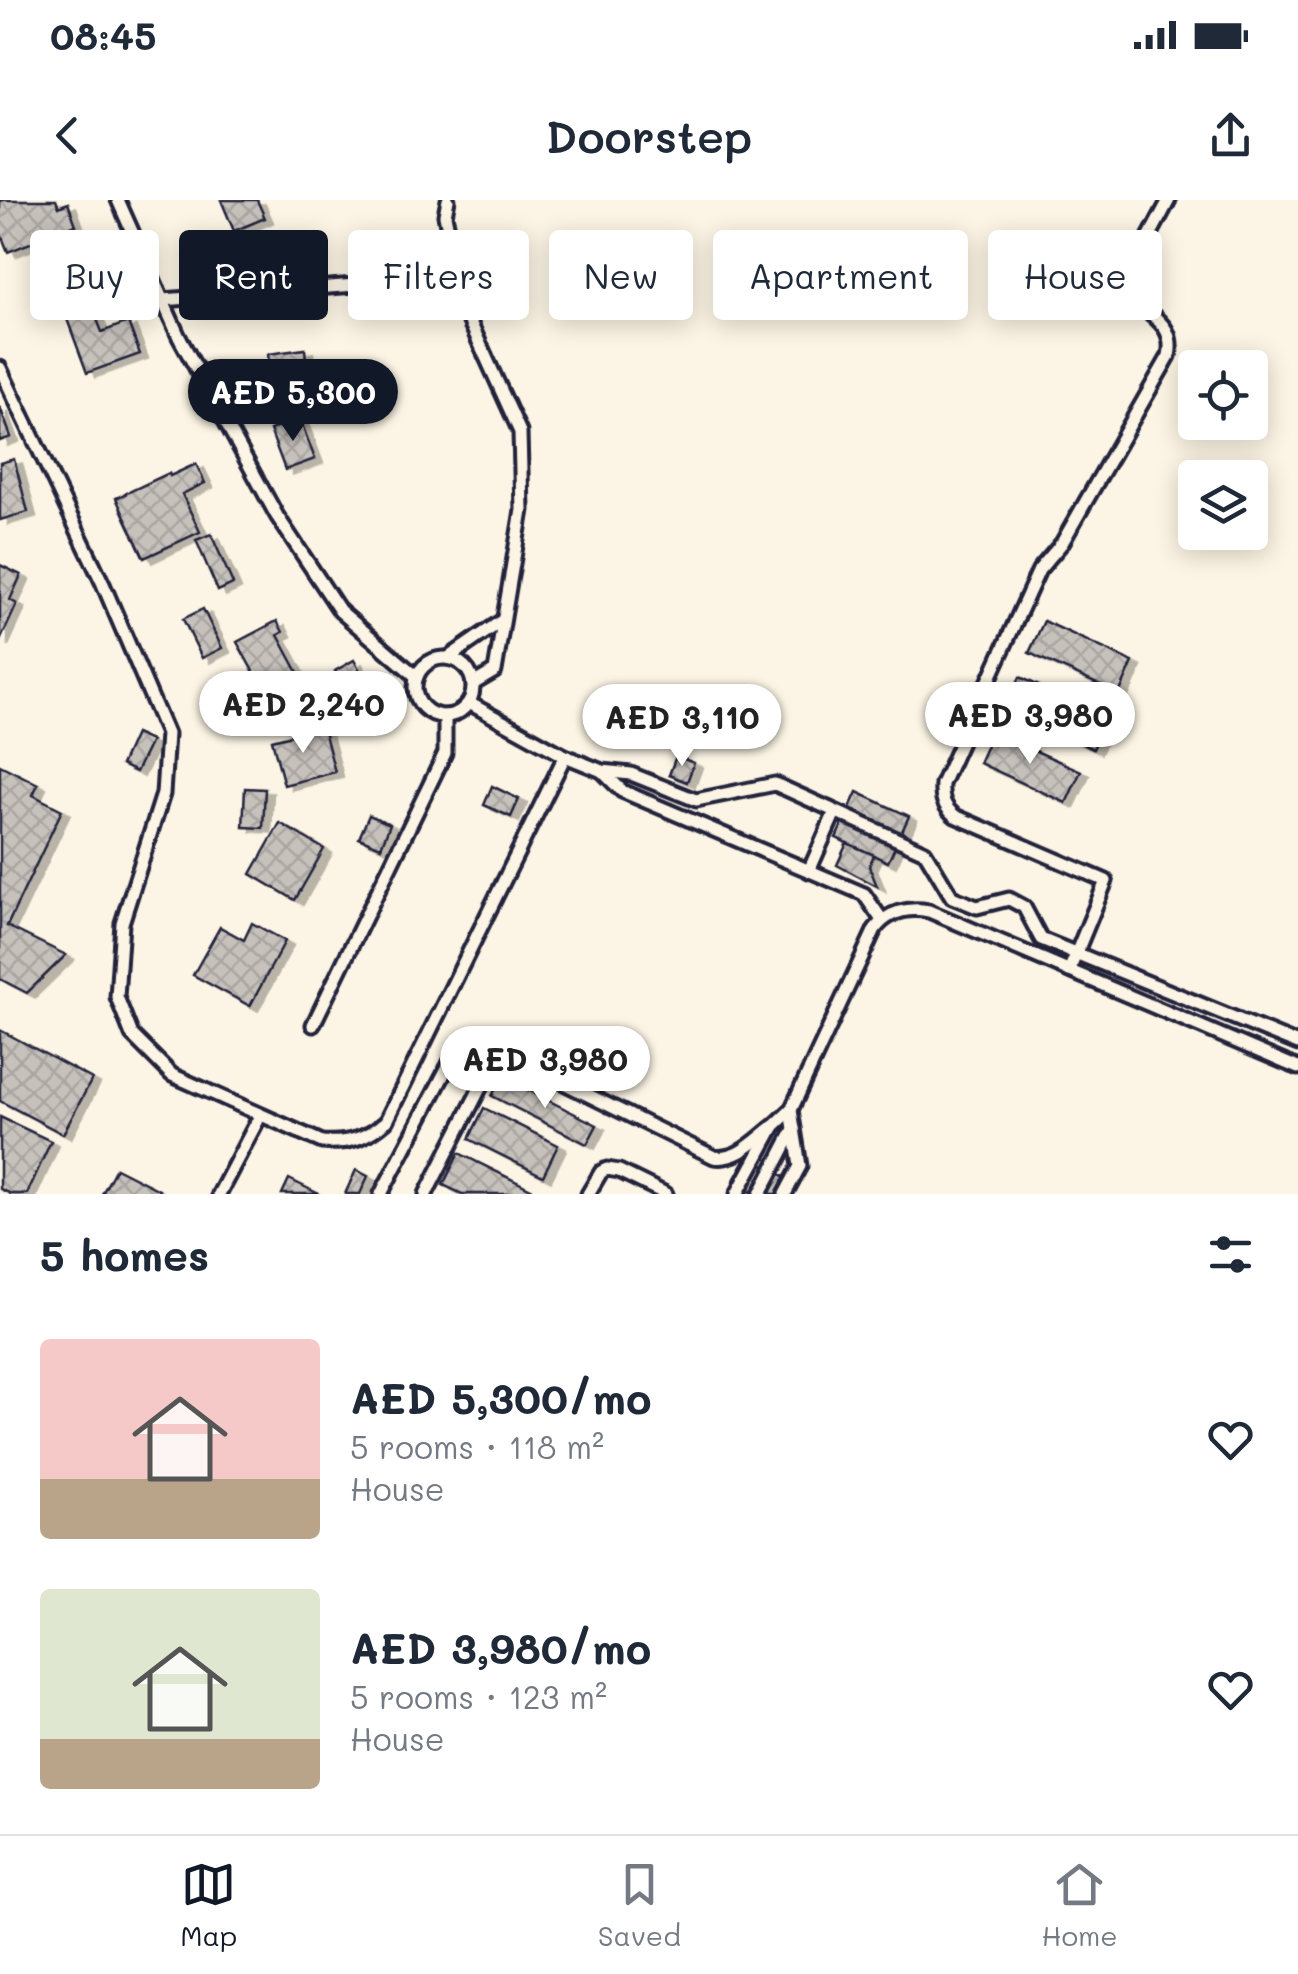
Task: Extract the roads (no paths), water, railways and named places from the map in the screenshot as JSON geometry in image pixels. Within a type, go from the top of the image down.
[{"type":"lane","points":[[118,200],[179,337],[277,516],[340,611],[417,677]]},
{"type":"lane","points":[[448,200],[445,215],[448,230]]},
{"type":"lane","points":[[1069,971],[1106,881],[955,816],[944,802],[942,784],[1039,570],[1062,543],[1168,356],[1171,346],[1166,328],[1134,297],[1128,280],[1169,200]]},
{"type":"lane","points":[[163,300],[348,286]]},
{"type":"lane","points":[[469,320],[520,432],[522,510],[495,671],[474,684]]},
{"type":"lane","points":[[0,368],[102,584],[167,734],[162,794],[122,923],[117,997],[132,1035],[172,1075],[322,1142],[337,1144],[374,1132],[386,1120],[565,756]]},
{"type":"lane","points":[[448,658],[503,620]]},
{"type":"lane","points":[[448,658],[465,667],[474,684],[463,710],[445,716],[427,711],[416,696],[417,677],[429,662],[448,658]]},
{"type":"lane","points":[[469,703],[565,756],[602,771],[630,774],[696,800],[775,784],[924,852],[952,897],[977,908],[1008,899],[1024,907],[1041,939],[1298,1044]]},
{"type":"lane","points":[[313,1025],[445,753],[445,716]]},
{"type":"lane","points":[[602,771],[622,791],[864,894],[882,920]]},
{"type":"lane","points":[[809,870],[835,812]]},
{"type":"lane","points":[[381,1194],[455,1053],[467,1042],[475,1041],[714,1156],[721,1158],[740,1152],[790,1110],[874,929],[894,913],[913,910],[930,911],[1298,1068]]},
{"type":"lane","points":[[426,1194],[499,1051]]},
{"type":"lane","points":[[785,1194],[800,1166],[790,1110]]},
{"type":"lane","points":[[219,1194],[260,1116]]},
{"type":"lane","points":[[737,1194],[774,1126]]},
{"type":"lane","points":[[760,1194],[794,1128]]},
{"type":"lane","points":[[588,1194],[601,1172],[612,1169],[666,1194]]}]
